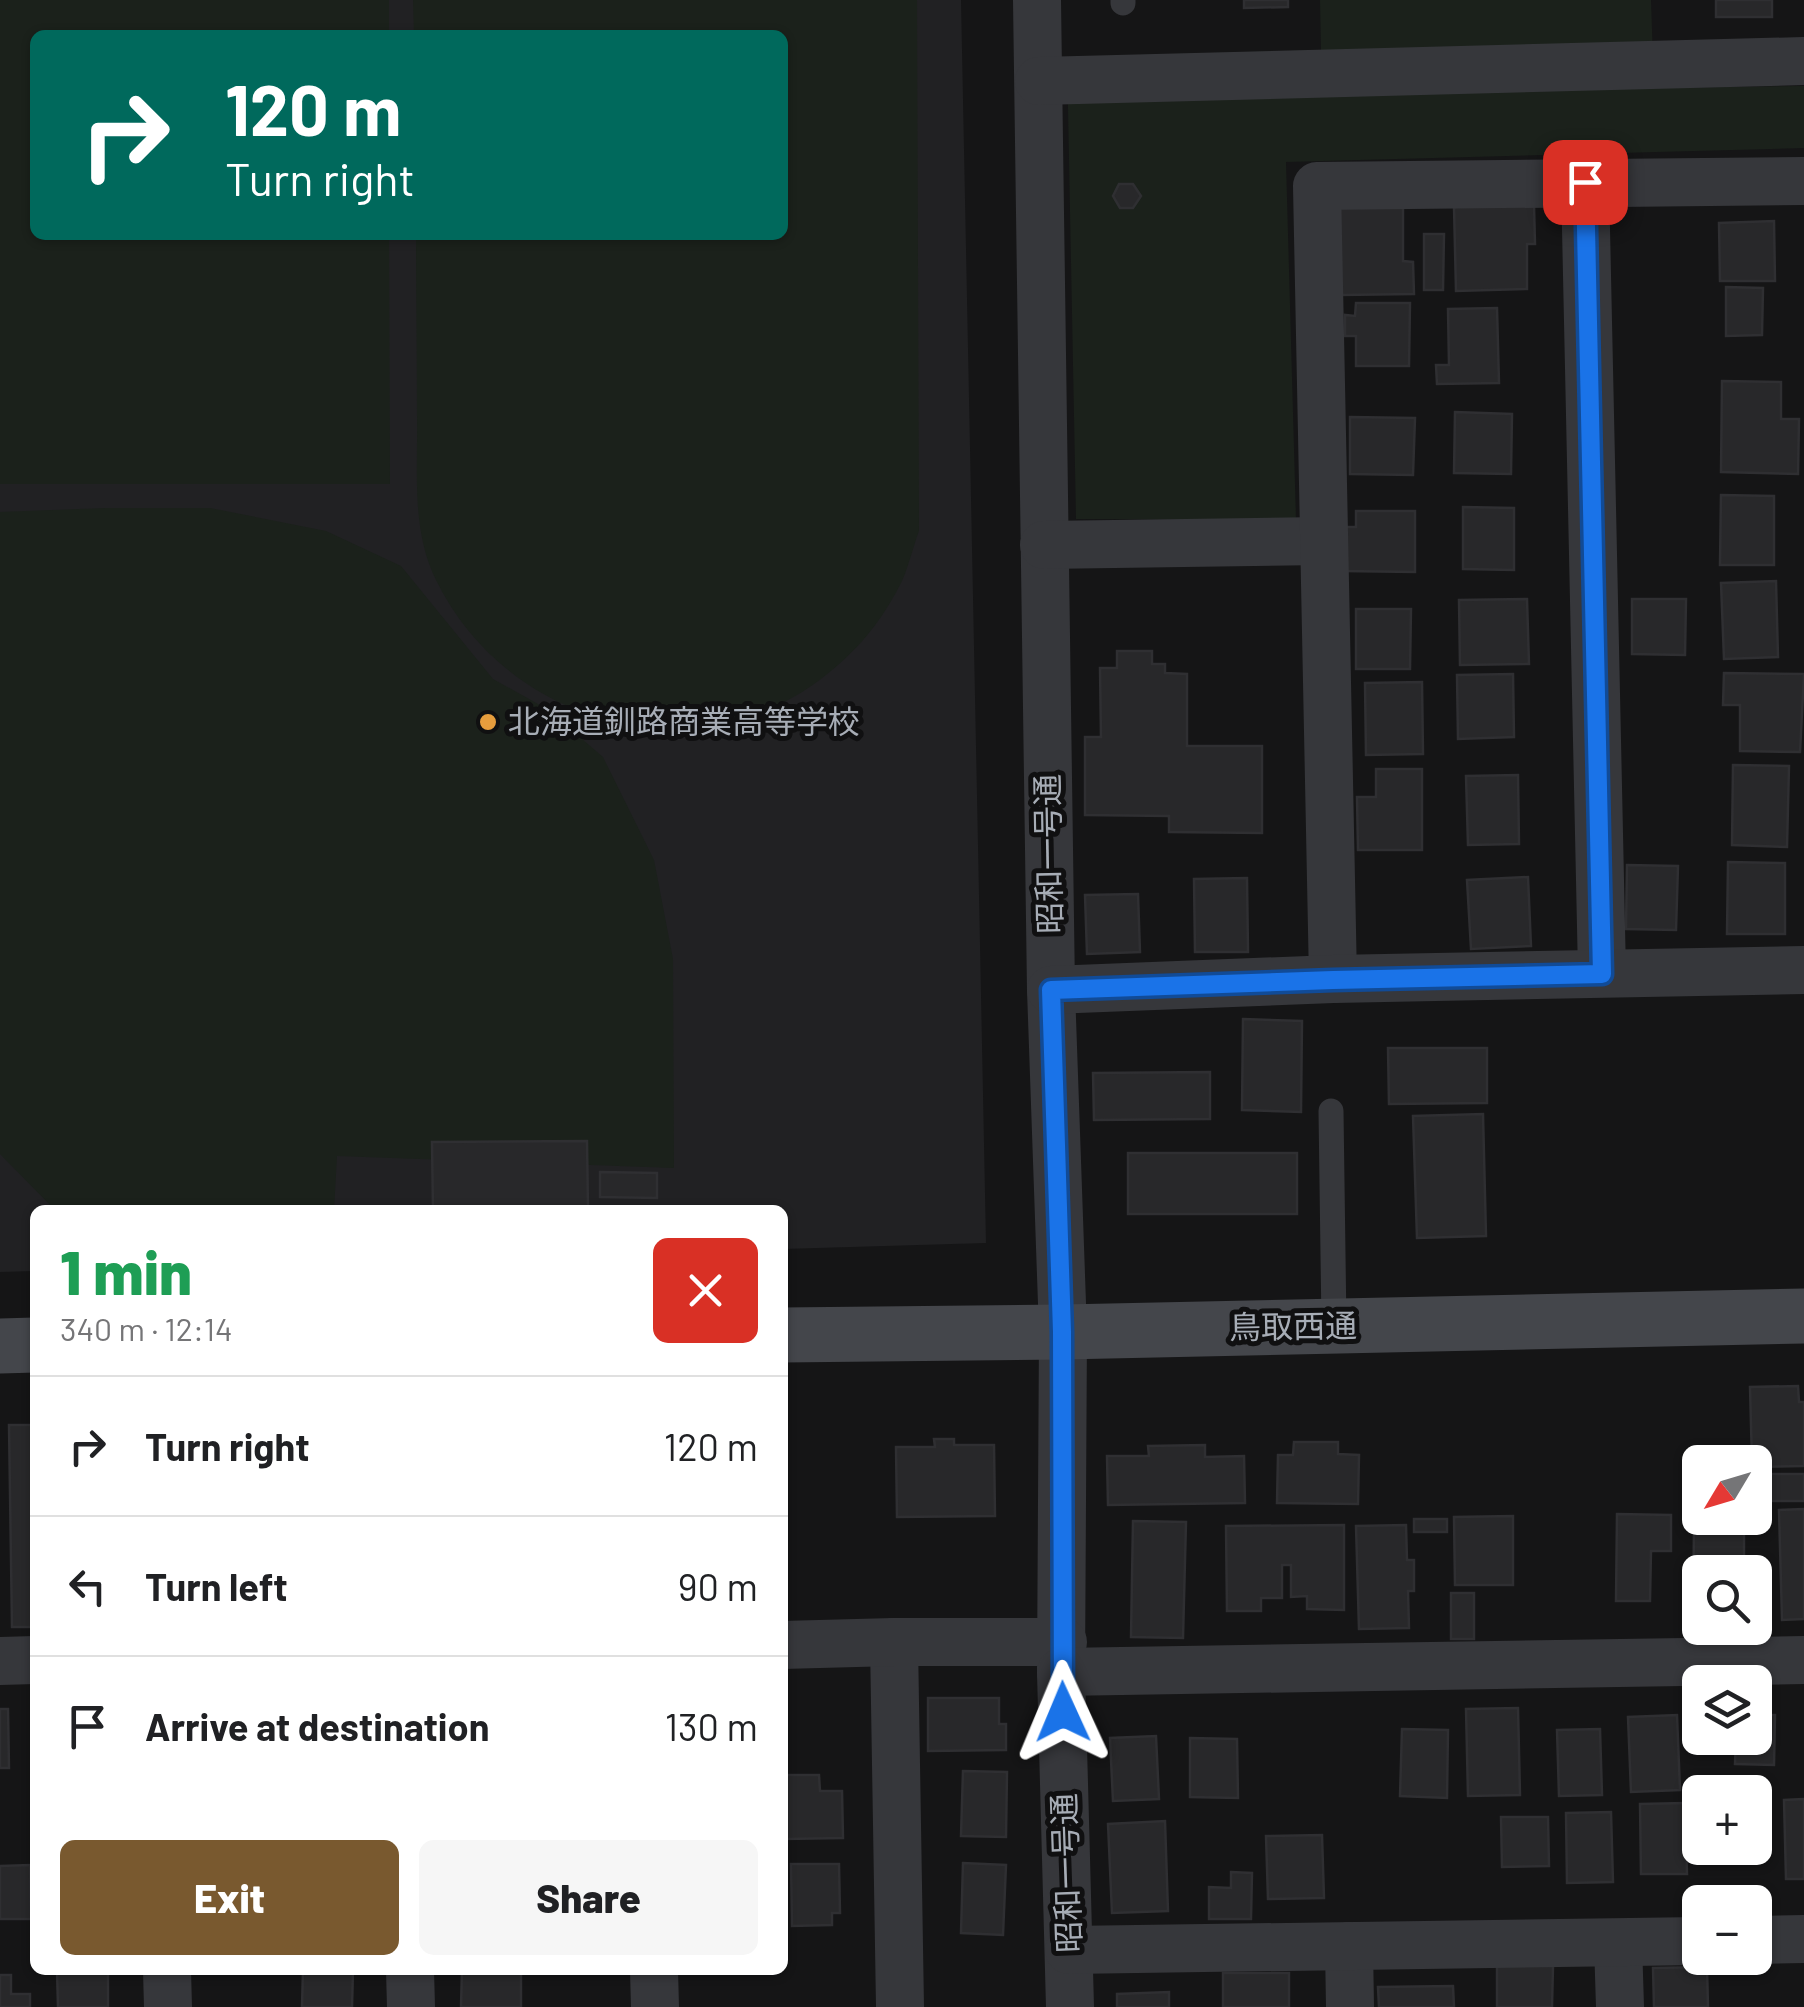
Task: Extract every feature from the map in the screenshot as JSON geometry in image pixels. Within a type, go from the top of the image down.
[{"type":"street","name":"昭和一号通","points":[[1038,0],[1070,2007]]},
{"type":"street","points":[[1039,82],[1804,61]]},
{"type":"street","points":[[1333,980],[1317,186],[1804,181]]},
{"type":"street","points":[[1585,182],[1602,974]]},
{"type":"street","points":[[1044,545],[1323,540]]},
{"type":"street","points":[[1051,990],[1804,970]]},
{"type":"street","name":"鳥取西通","points":[[788,1335],[1804,1316]]},
{"type":"street","points":[[0,1346],[30,1346]]},
{"type":"street","points":[[894,1642],[900,2007]]},
{"type":"street","points":[[788,1646],[894,1642],[1062,1657],[1804,1660]]},
{"type":"street","points":[[0,1661],[30,1660]]},
{"type":"street","points":[[1772,1940],[1804,1939]]},
{"type":"street","points":[[1070,1950],[1682,1941]]},
{"type":"street","points":[[1618,1943],[1620,2007]]},
{"type":"street","points":[[1349,1946],[1350,2007]]},
{"type":"street","points":[[167,1975],[168,2007]]},
{"type":"street","points":[[410,1975],[410,2007]]},
{"type":"street","points":[[654,1975],[655,2007]]},
{"type":"lane","points":[[1331,1111],[1334,1326]]},
{"type":"shaded area","name":"北海道釧路商業高等学校","points":[[0,0],[961,0],[986,1243],[788,1249],[788,1205],[30,1205],[30,1271],[0,1272]]},
{"type":"shaded area","points":[[0,0],[389,0],[389,30],[30,30],[30,240],[389,240],[390,484],[0,484]]},
{"type":"shaded area","points":[[413,0],[917,0],[919,531],[902,581],[874,626],[838,665],[787,701],[732,721],[674,728],[617,722],[562,704],[512,673],[469,632],[436,580],[419,520],[416,240],[788,240],[788,30],[414,30]]},
{"type":"shaded area","points":[[1320,0],[1651,0],[1654,88],[1804,86],[1804,148],[1286,162],[1296,520],[1076,519],[1067,57],[1321,50]]},
{"type":"shaded area","points":[[210,508],[326,531],[401,566],[493,679],[547,709],[603,757],[654,860],[673,959],[674,1168],[337,1156],[334,1205],[50,1205],[0,1154],[0,512]]},
{"type":"building","points":[[1244,0],[1288,0],[1288,7],[1244,8]]},
{"type":"building","points":[[1716,0],[1772,0],[1772,17],[1716,17]]},
{"type":"building","points":[[1119,184],[1133,184],[1141,196],[1133,208],[1120,208],[1113,196]]},
{"type":"building","points":[[1534,205],[1535,244],[1527,244],[1527,289],[1456,291],[1454,207]]},
{"type":"building","points":[[1339,206],[1403,206],[1403,261],[1413,262],[1414,294],[1341,295]]},
{"type":"building","points":[[1774,221],[1775,281],[1720,281],[1719,223]]},
{"type":"building","points":[[1424,234],[1444,234],[1443,290],[1424,290]]},
{"type":"building","points":[[1726,287],[1763,288],[1762,335],[1726,336]]},
{"type":"building","points":[[1356,303],[1410,303],[1409,366],[1356,366],[1356,336],[1345,336],[1345,315],[1355,316]]},
{"type":"building","points":[[1497,308],[1499,383],[1437,384],[1436,365],[1449,365],[1448,309]]},
{"type":"building","points":[[1722,381],[1781,382],[1781,419],[1799,419],[1798,474],[1721,472]]},
{"type":"building","points":[[1455,412],[1512,414],[1511,474],[1454,473]]},
{"type":"building","points":[[1350,417],[1415,418],[1413,475],[1350,474]]},
{"type":"building","points":[[1721,495],[1774,496],[1774,565],[1720,565]]},
{"type":"building","points":[[1463,507],[1514,508],[1514,570],[1463,569]]},
{"type":"building","points":[[1356,511],[1415,511],[1415,572],[1343,571],[1344,527],[1356,527]]},
{"type":"building","points":[[1776,581],[1778,657],[1724,659],[1721,583]]},
{"type":"building","points":[[1527,599],[1529,664],[1460,665],[1459,600]]},
{"type":"building","points":[[1632,599],[1686,599],[1685,655],[1632,654]]},
{"type":"building","points":[[1356,609],[1411,609],[1410,669],[1356,669]]},
{"type":"building","points":[[1117,651],[1152,651],[1152,664],[1165,664],[1165,673],[1187,674],[1187,746],[1262,746],[1262,833],[1169,832],[1169,816],[1085,815],[1085,737],[1101,737],[1100,668],[1117,668]]},
{"type":"building","points":[[1724,673],[1804,674],[1800,752],[1740,751],[1740,705],[1723,705]]},
{"type":"building","points":[[1513,674],[1514,737],[1458,739],[1457,675]]},
{"type":"building","points":[[1422,682],[1423,754],[1366,755],[1365,683]]},
{"type":"building","points":[[1733,765],[1789,766],[1787,847],[1732,845]]},
{"type":"building","points":[[1376,769],[1422,769],[1422,850],[1358,850],[1357,797],[1376,797]]},
{"type":"building","points":[[1518,775],[1519,844],[1468,845],[1466,776]]},
{"type":"building","points":[[1728,862],[1785,863],[1785,934],[1727,934]]},
{"type":"building","points":[[1627,865],[1678,866],[1676,930],[1626,929]]},
{"type":"building","points":[[1528,877],[1531,946],[1471,949],[1467,880]]},
{"type":"building","points":[[1247,878],[1248,952],[1195,952],[1194,879]]},
{"type":"building","points":[[1138,894],[1140,952],[1087,954],[1085,895]]},
{"type":"building","points":[[1243,1019],[1302,1021],[1301,1112],[1242,1110]]},
{"type":"building","points":[[1388,1048],[1487,1048],[1487,1103],[1389,1104]]},
{"type":"building","points":[[1210,1072],[1210,1119],[1094,1120],[1093,1073]]},
{"type":"building","points":[[1483,1114],[1486,1236],[1417,1238],[1413,1116]]},
{"type":"building","points":[[587,1141],[588,1205],[433,1205],[432,1142]]},
{"type":"building","points":[[1128,1153],[1297,1153],[1297,1214],[1128,1214]]},
{"type":"building","points":[[600,1172],[657,1173],[657,1198],[600,1197]]},
{"type":"building","points":[[1798,1386],[1799,1402],[1804,1402],[1804,1466],[1772,1467],[1772,1445],[1752,1445],[1750,1387]]},
{"type":"building","points":[[9,1425],[30,1425],[30,1627],[12,1627]]},
{"type":"building","points":[[934,1439],[954,1439],[954,1445],[994,1445],[995,1516],[897,1517],[896,1447],[935,1447]]},
{"type":"building","points":[[1294,1442],[1338,1442],[1338,1454],[1359,1455],[1358,1504],[1277,1503],[1278,1455],[1293,1455]]},
{"type":"building","points":[[1205,1445],[1205,1457],[1244,1456],[1245,1503],[1108,1505],[1107,1456],[1149,1456],[1148,1446]]},
{"type":"building","points":[[1772,1474],[1804,1474],[1804,1501],[1772,1501]]},
{"type":"building","points":[[1804,1509],[1804,1619],[1782,1620],[1779,1510]]},
{"type":"building","points":[[1617,1514],[1671,1515],[1671,1551],[1651,1551],[1650,1601],[1616,1601]]},
{"type":"building","points":[[1513,1516],[1513,1585],[1455,1585],[1454,1517]]},
{"type":"building","points":[[1414,1519],[1447,1519],[1447,1532],[1414,1532]]},
{"type":"building","points":[[1133,1521],[1186,1522],[1183,1638],[1131,1637]]},
{"type":"building","points":[[1344,1525],[1344,1610],[1307,1609],[1307,1596],[1291,1597],[1291,1565],[1282,1565],[1282,1598],[1261,1598],[1261,1611],[1227,1611],[1226,1526]]},
{"type":"building","points":[[1406,1525],[1407,1560],[1414,1560],[1414,1591],[1408,1591],[1409,1628],[1359,1629],[1356,1526]]},
{"type":"building","points":[[1694,1535],[1744,1535],[1744,1555],[1694,1555]]},
{"type":"building","points":[[1451,1593],[1474,1593],[1474,1639],[1451,1639]]},
{"type":"building","points":[[928,1698],[999,1698],[999,1724],[1006,1724],[1006,1750],[928,1751]]},
{"type":"building","points":[[1518,1708],[1520,1795],[1468,1796],[1466,1709]]},
{"type":"building","points":[[0,1709],[8,1709],[9,1768],[0,1768]]},
{"type":"building","points":[[1677,1715],[1680,1790],[1631,1792],[1628,1717]]},
{"type":"building","points":[[1775,1715],[1774,1765],[1735,1764],[1735,1755],[1772,1755]]},
{"type":"building","points":[[1402,1729],[1448,1730],[1447,1798],[1400,1796]]},
{"type":"building","points":[[1600,1729],[1602,1795],[1559,1796],[1557,1730]]},
{"type":"building","points":[[1156,1736],[1159,1799],[1113,1801],[1110,1738]]},
{"type":"building","points":[[1190,1738],[1237,1739],[1238,1798],[1190,1797]]},
{"type":"building","points":[[963,1771],[1007,1772],[1006,1837],[961,1836]]},
{"type":"building","points":[[788,1775],[819,1775],[820,1791],[842,1791],[843,1838],[788,1839]]},
{"type":"building","points":[[1804,1799],[1804,1879],[1786,1879],[1784,1800]]},
{"type":"building","points":[[1682,1803],[1682,1865],[1687,1865],[1687,1874],[1641,1874],[1640,1804]]},
{"type":"building","points":[[1611,1812],[1613,1882],[1567,1883],[1566,1813]]},
{"type":"building","points":[[1501,1817],[1548,1817],[1549,1866],[1502,1867]]},
{"type":"building","points":[[1165,1821],[1168,1911],[1112,1913],[1108,1824]]},
{"type":"building","points":[[1322,1835],[1324,1898],[1268,1899],[1266,1836]]},
{"type":"building","points":[[963,1863],[1006,1865],[1003,1935],[961,1933]]},
{"type":"building","points":[[791,1864],[839,1864],[840,1913],[832,1913],[832,1925],[792,1926]]},
{"type":"building","points":[[30,1865],[30,1919],[0,1919],[0,1866]]},
{"type":"building","points":[[1231,1872],[1252,1873],[1251,1919],[1209,1919],[1209,1887],[1231,1888]]},
{"type":"building","points":[[1497,1965],[1553,1966],[1552,2007],[1497,2007]]},
{"type":"building","points":[[1682,1967],[1682,1975],[1707,1975],[1708,2007],[1654,2007],[1653,1968]]},
{"type":"building","points":[[1223,1973],[1289,1973],[1289,2007],[1223,2007]]},
{"type":"building","points":[[0,1975],[11,1975],[11,1994],[30,1994],[30,2007],[0,2007]]},
{"type":"building","points":[[57,1975],[108,1975],[108,2007],[58,2007]]},
{"type":"building","points":[[303,1975],[353,1975],[352,2007],[302,2007]]},
{"type":"building","points":[[462,1975],[521,1975],[521,2007],[461,2007]]},
{"type":"building","points":[[1453,1986],[1454,2007],[1379,2007],[1378,1987]]},
{"type":"building","points":[[1169,1992],[1169,2007],[1117,2007],[1117,1994]]},
{"type":"place","name":"北海道釧路商業高等学校","points":[[488,722]]},
{"type":"route","points":[[1063,1712],[1062,1332],[1051,990],[1602,974],[1585,182]]}]
